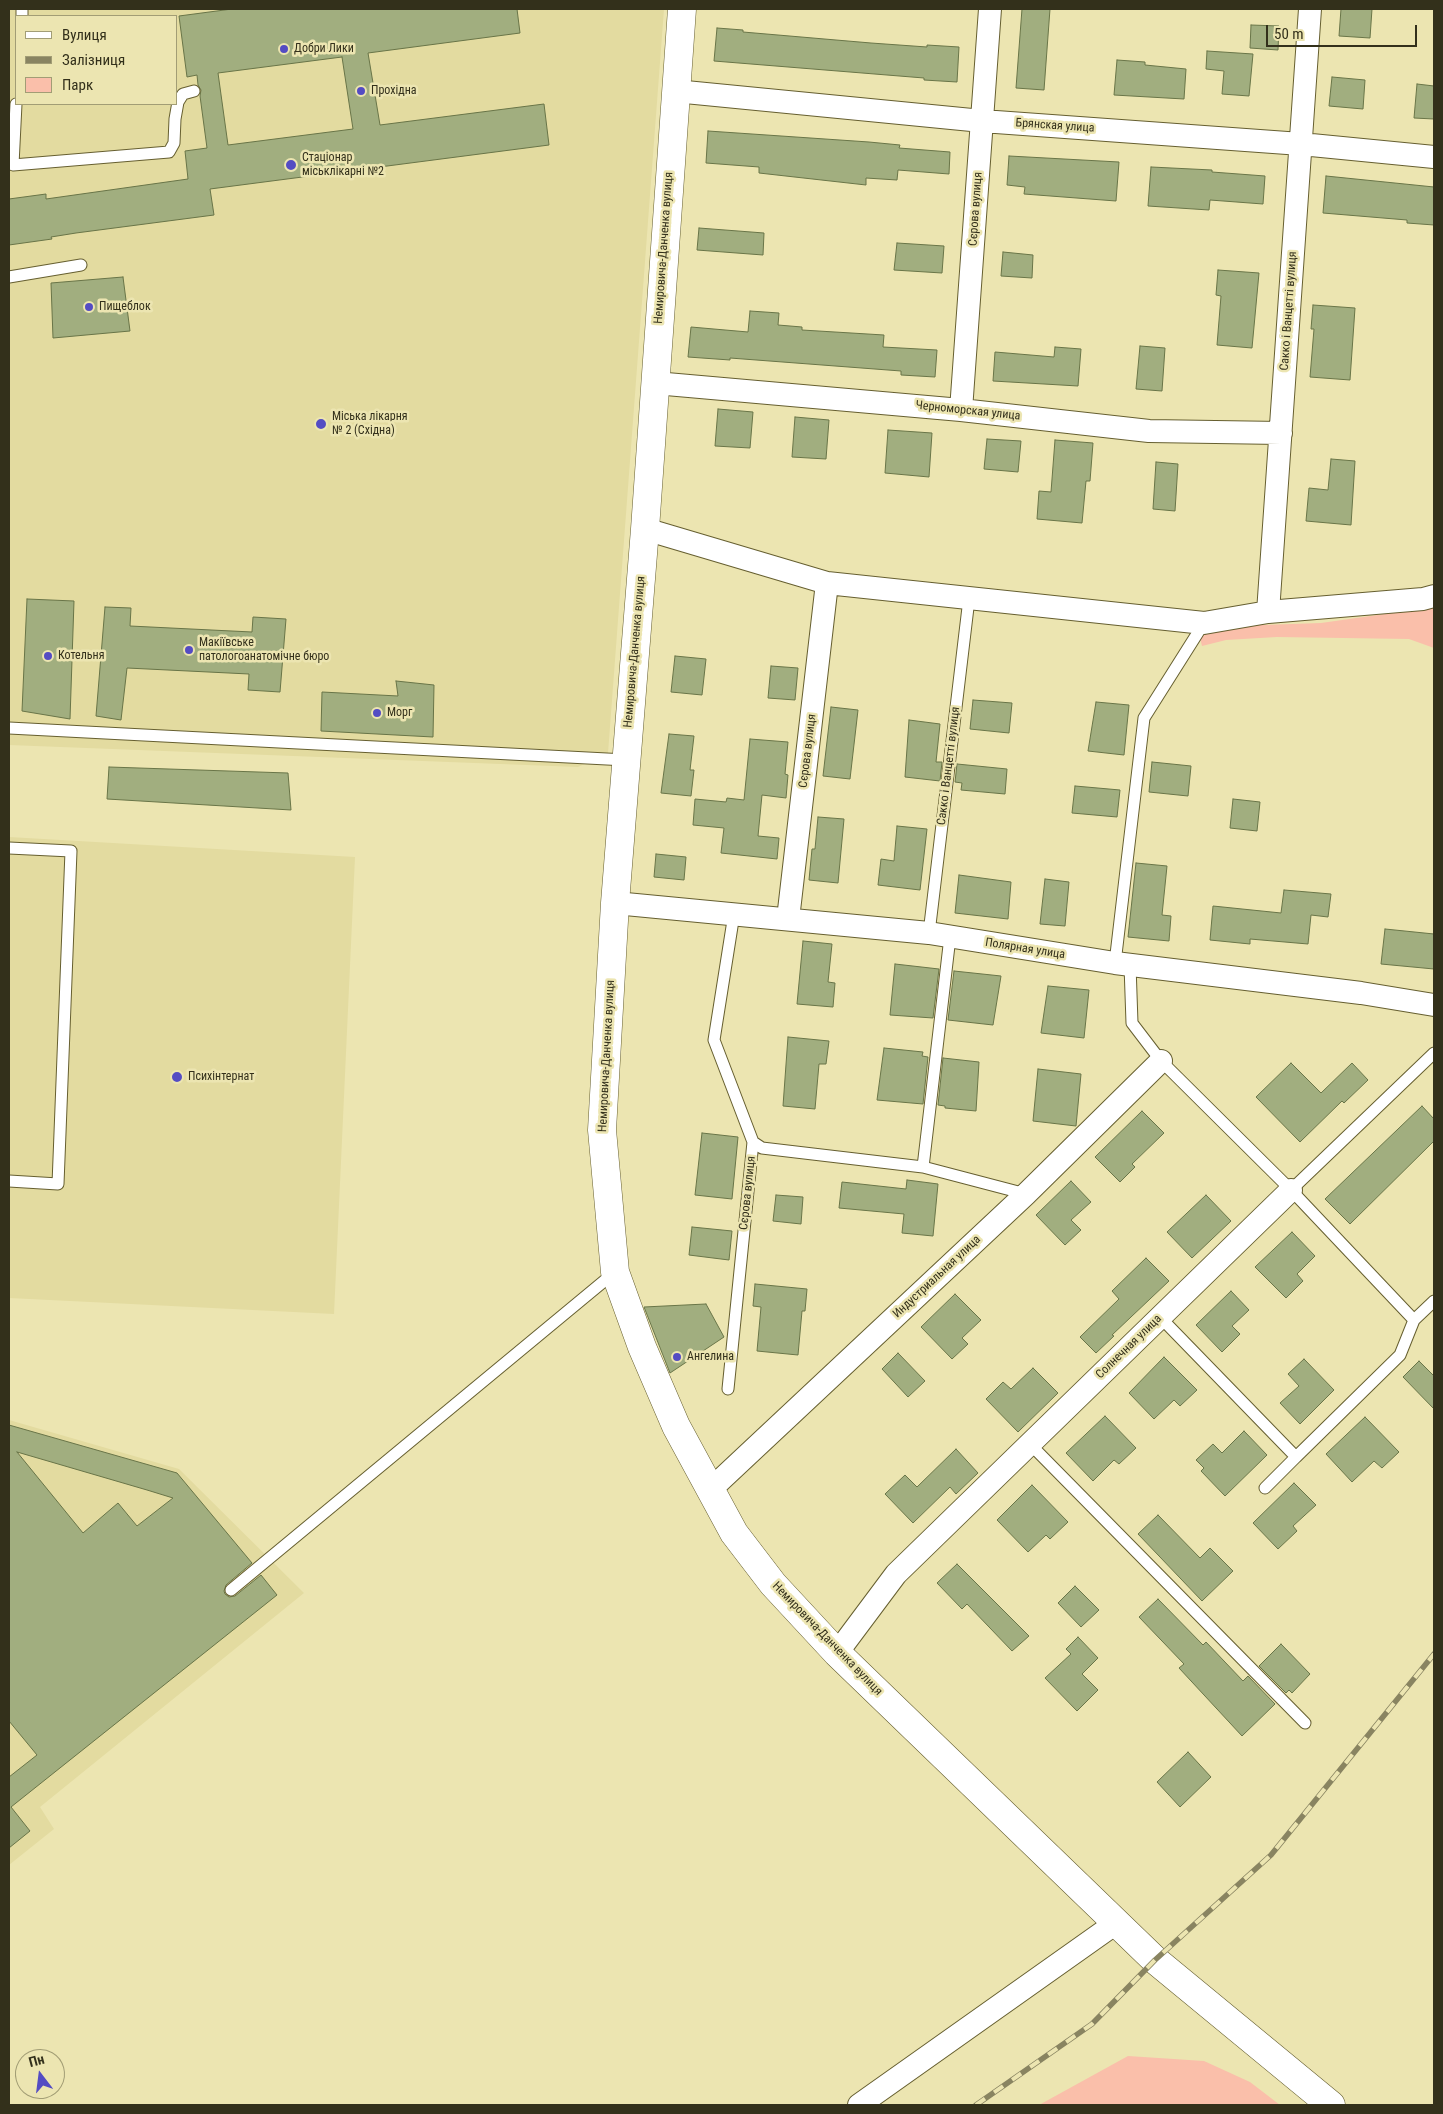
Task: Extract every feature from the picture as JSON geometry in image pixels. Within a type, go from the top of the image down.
[{"type":"street","name":"Немировича-Данченка вулиця","points":[[682,9],[645,529],[615,903],[602,1130],[615,1272],[642,1347],[676,1426],[734,1533],[773,1584],[836,1653],[1154,1960],[1331,2105]]},
{"type":"street","name":"Сєрова вулиця","points":[[961,410],[990,9]]},
{"type":"street","name":"Сакко і Ванцетті вулиця","points":[[1268,612],[1310,9]]},
{"type":"street","name":"Брянская улица","points":[[675,91],[982,121],[1301,144],[1434,157]]},
{"type":"street","name":"Черноморская улица","points":[[655,383],[961,410],[1149,430],[1281,433]]},
{"type":"street","points":[[645,529],[827,583],[1204,623],[1268,612],[1423,599],[1434,596]]},
{"type":"street","name":"Сєрова вулиця","points":[[788,919],[827,583]]},
{"type":"street","name":"Полярная улица","points":[[615,903],[939,935],[1123,964],[1361,993],[1434,1006]]},
{"type":"street","name":"Индустриальная улица","points":[[710,1490],[1026,1194],[1161,1061]]},
{"type":"street","name":"Солнечная улица","points":[[836,1653],[896,1574],[1291,1190]]},
{"type":"street","points":[[859,2105],[1116,1923]]},
{"type":"lane","points":[[178,102],[182,94],[194,91]]},
{"type":"lane","points":[[16,105],[13,164],[169,152],[174,143],[177,105]]},
{"type":"lane","points":[[9,277],[81,265]]},
{"type":"lane","name":"Сакко і Ванцетті вулиця","points":[[923,1167],[939,935],[969,599]]},
{"type":"lane","points":[[1204,623],[1144,718],[1123,964],[1132,1023],[1161,1061],[1291,1190],[1414,1320]]},
{"type":"lane","points":[[9,728],[626,760]]},
{"type":"lane","points":[[9,848],[71,851],[58,1184],[9,1181]]},
{"type":"lane","name":"Сєрова вулиця","points":[[728,1389],[753,1142],[714,1040],[734,914]]},
{"type":"lane","name":"Солнечная улица","points":[[1291,1190],[1434,1053]]},
{"type":"lane","points":[[753,1142],[762,1148],[923,1167],[1026,1194]]},
{"type":"lane","points":[[230,1590],[615,1272]]},
{"type":"lane","points":[[1265,1488],[1400,1355],[1414,1320],[1434,1301]]},
{"type":"lane","points":[[1160,1318],[1296,1457]]},
{"type":"lane","points":[[1030,1444],[1305,1724]]},
{"type":"shaded area","name":"Міська лікарня № 2 (Східна)","points":[[9,9],[664,9],[608,753],[578,767],[9,745]]},
{"type":"shaded area","name":"Психінтернат","points":[[9,837],[355,857],[334,1314],[9,1298]]},
{"type":"shaded area","points":[[9,1420],[179,1469],[304,1593],[40,1807],[54,1829],[9,1865]]},
{"type":"green space","points":[[1434,607],[1434,648],[1409,639],[1277,637],[1226,640],[1202,646],[1199,634],[1233,626],[1321,623]]},
{"type":"green space","points":[[1128,2056],[1204,2061],[1250,2082],[1280,2105],[1039,2105]]},
{"type":"building","points":[[232,9],[517,9],[520,33],[368,53],[380,125],[544,104],[549,145],[210,189],[214,215],[76,233],[51,237],[52,239],[9,245],[9,199],[46,194],[46,199],[188,179],[185,151],[207,148],[200,96],[201,90],[198,85],[197,75],[187,77],[179,16]],"holes":[[[342,57],[353,129],[228,145],[218,73]]]},
{"type":"building","points":[[1022,9],[1050,9],[1044,90],[1016,88]]},
{"type":"building","points":[[1341,9],[1372,9],[1370,38],[1339,36]]},
{"type":"building","points":[[1251,25],[1279,26],[1278,50],[1250,48]]},
{"type":"building","points":[[717,28],[871,43],[959,47],[957,82],[714,61]]},
{"type":"building","points":[[1207,51],[1253,54],[1249,96],[1222,94],[1224,71],[1206,69]]},
{"type":"building","points":[[1117,60],[1145,62],[1145,65],[1186,69],[1184,99],[1114,95]]},
{"type":"building","points":[[1332,77],[1365,80],[1363,109],[1329,106]]},
{"type":"building","points":[[1417,84],[1434,86],[1434,119],[1414,118]]},
{"type":"building","points":[[708,131],[869,142],[900,145],[899,148],[950,152],[949,174],[898,170],[897,180],[866,178],[866,185],[759,173],[759,167],[706,163]]},
{"type":"building","points":[[1009,156],[1119,162],[1116,201],[1024,194],[1025,187],[1007,185]]},
{"type":"building","points":[[1151,167],[1212,170],[1212,172],[1265,176],[1263,204],[1210,200],[1209,210],[1148,206]]},
{"type":"building","points":[[1326,176],[1434,187],[1434,225],[1407,223],[1407,220],[1323,213]]},
{"type":"building","points":[[699,228],[764,233],[763,255],[697,250]]},
{"type":"building","points":[[897,243],[944,246],[942,273],[894,270]]},
{"type":"building","points":[[1003,252],[1033,255],[1032,278],[1001,276]]},
{"type":"building","points":[[1218,270],[1259,273],[1252,348],[1217,345],[1221,296],[1216,295]]},
{"type":"building","name":"Пищеблок","points":[[123,277],[130,331],[53,338],[51,283]]},
{"type":"building","points":[[1313,305],[1355,308],[1350,380],[1310,377],[1314,329],[1311,329]]},
{"type":"building","points":[[750,311],[779,313],[778,325],[802,327],[802,330],[884,335],[883,347],[937,350],[935,377],[901,375],[901,371],[730,358],[730,360],[688,357],[691,327],[748,332]]},
{"type":"building","points":[[1140,346],[1165,348],[1162,391],[1136,389]]},
{"type":"building","points":[[1055,347],[1081,349],[1078,386],[993,381],[995,352],[1054,357]]},
{"type":"building","points":[[718,409],[753,412],[750,448],[715,446]]},
{"type":"building","points":[[795,417],[829,420],[826,459],[792,457]]},
{"type":"building","points":[[888,430],[932,433],[929,477],[885,473]]},
{"type":"building","points":[[987,439],[1021,441],[1018,472],[984,469]]},
{"type":"building","points":[[1055,440],[1093,443],[1090,481],[1086,481],[1082,523],[1037,519],[1039,491],[1051,492]]},
{"type":"building","points":[[1331,459],[1355,461],[1351,525],[1306,521],[1309,488],[1328,490]]},
{"type":"building","points":[[1156,462],[1178,464],[1175,511],[1153,509]]},
{"type":"building","name":"Котельня","points":[[27,599],[74,601],[70,719],[22,711]]},
{"type":"building","points":[[105,607],[131,608],[130,626],[252,632],[253,617],[286,619],[280,692],[248,690],[249,674],[127,668],[121,720],[96,716]]},
{"type":"building","points":[[675,656],[706,659],[702,695],[671,692]]},
{"type":"building","points":[[771,666],[798,668],[795,700],[768,698]]},
{"type":"building","name":"Морг","points":[[396,681],[434,685],[433,737],[321,731],[322,692],[398,696]]},
{"type":"building","points":[[973,700],[1012,703],[1009,733],[970,729]]},
{"type":"building","points":[[1096,702],[1129,705],[1124,755],[1088,751]]},
{"type":"building","points":[[831,707],[858,710],[850,779],[823,776]]},
{"type":"building","points":[[909,720],[940,724],[936,762],[942,762],[940,781],[905,777]]},
{"type":"building","points":[[669,734],[694,736],[690,770],[694,770],[691,796],[661,793]]},
{"type":"building","points":[[750,739],[788,742],[785,774],[788,775],[786,798],[762,795],[758,836],[779,838],[777,859],[721,853],[724,828],[693,825],[695,799],[726,802],[727,798],[744,800]]},
{"type":"building","points":[[1152,762],[1191,766],[1188,796],[1149,792]]},
{"type":"building","points":[[957,764],[1007,769],[1005,794],[961,790],[962,783],[955,782]]},
{"type":"building","points":[[109,767],[288,773],[291,810],[107,799]]},
{"type":"building","points":[[1075,786],[1120,790],[1117,817],[1072,813]]},
{"type":"building","points":[[1233,799],[1260,802],[1257,831],[1230,828]]},
{"type":"building","points":[[818,817],[844,819],[838,883],[809,880],[812,849],[815,849]]},
{"type":"building","points":[[897,826],[927,829],[920,890],[878,885],[881,859],[894,861]]},
{"type":"building","points":[[656,854],[686,857],[684,880],[654,877]]},
{"type":"building","points":[[1136,863],[1167,866],[1162,915],[1171,916],[1169,941],[1128,937]]},
{"type":"building","points":[[959,875],[1011,882],[1008,919],[955,913]]},
{"type":"building","points":[[1045,879],[1069,882],[1065,926],[1040,924]]},
{"type":"building","points":[[1284,890],[1331,894],[1328,917],[1311,915],[1308,944],[1250,939],[1250,944],[1210,940],[1213,906],[1281,913]]},
{"type":"building","points":[[1385,929],[1434,934],[1434,969],[1381,964]]},
{"type":"building","points":[[803,941],[832,944],[828,982],[835,983],[833,1007],[797,1004]]},
{"type":"building","points":[[895,964],[939,969],[933,1018],[890,1015]]},
{"type":"building","points":[[954,971],[1001,976],[993,1025],[948,1020]]},
{"type":"building","points":[[1048,986],[1089,990],[1084,1038],[1041,1033]]},
{"type":"building","points":[[788,1037],[829,1041],[826,1064],[819,1064],[815,1109],[783,1106]]},
{"type":"building","points":[[884,1048],[923,1052],[922,1056],[928,1057],[923,1104],[877,1100]]},
{"type":"building","points":[[943,1058],[979,1062],[976,1111],[945,1108],[945,1106],[938,1105]]},
{"type":"building","points":[[1291,1063],[1321,1093],[1352,1063],[1368,1080],[1344,1103],[1342,1101],[1300,1142],[1256,1097]]},
{"type":"building","points":[[1038,1069],[1081,1074],[1076,1126],[1033,1121]]},
{"type":"building","points":[[1422,1106],[1434,1119],[1434,1141],[1350,1224],[1325,1199]]},
{"type":"building","points":[[1142,1111],[1164,1133],[1132,1164],[1135,1167],[1120,1182],[1095,1157]]},
{"type":"building","points":[[702,1133],[738,1137],[732,1199],[695,1195]]},
{"type":"building","points":[[907,1180],[938,1184],[933,1236],[902,1233],[904,1214],[839,1208],[842,1182],[906,1189]]},
{"type":"building","points":[[1071,1181],[1091,1202],[1071,1220],[1081,1230],[1065,1245],[1036,1215]]},
{"type":"building","points":[[776,1195],[803,1197],[801,1224],[773,1221]]},
{"type":"building","points":[[1206,1195],[1231,1221],[1192,1258],[1167,1232]]},
{"type":"building","points":[[692,1227],[732,1231],[729,1260],[689,1255]]},
{"type":"building","points":[[1292,1232],[1315,1256],[1297,1274],[1303,1281],[1286,1298],[1255,1267]]},
{"type":"building","points":[[1146,1258],[1169,1281],[1112,1335],[1114,1336],[1096,1353],[1080,1337],[1119,1299],[1112,1291]]},
{"type":"building","points":[[755,1284],[807,1289],[805,1311],[802,1311],[798,1355],[757,1351],[761,1307],[753,1306]]},
{"type":"building","points":[[1231,1291],[1249,1310],[1232,1326],[1240,1334],[1222,1352],[1196,1325]]},
{"type":"building","points":[[955,1294],[981,1320],[962,1338],[968,1344],[952,1359],[921,1327]]},
{"type":"building","name":"Ангелина","points":[[706,1304],[724,1337],[670,1373],[644,1307]]},
{"type":"building","points":[[898,1353],[925,1381],[908,1397],[882,1369]]},
{"type":"building","points":[[1164,1357],[1197,1390],[1180,1406],[1174,1400],[1154,1419],[1129,1393]]},
{"type":"building","points":[[1304,1359],[1334,1390],[1300,1424],[1280,1403],[1299,1386],[1288,1374]]},
{"type":"building","points":[[1419,1361],[1434,1376],[1434,1409],[1403,1377]]},
{"type":"building","points":[[1033,1368],[1058,1393],[1018,1432],[986,1399],[1003,1382],[1011,1389]]},
{"type":"building","points":[[1105,1416],[1136,1448],[1119,1464],[1114,1460],[1093,1481],[1066,1453]]},
{"type":"building","points":[[1365,1417],[1399,1452],[1382,1468],[1374,1461],[1352,1482],[1326,1454]]},
{"type":"building","points":[[9,1425],[177,1473],[252,1563],[226,1585],[225,1594],[229,1597],[235,1596],[261,1575],[277,1595],[11,1807],[30,1831],[9,1848],[9,1777],[37,1755],[9,1721]],"holes":[[[17,1452],[173,1498],[137,1526],[118,1503],[83,1533]]]},
{"type":"building","points":[[1244,1431],[1267,1455],[1225,1496],[1201,1471],[1204,1468],[1196,1460],[1213,1444],[1222,1453]]},
{"type":"building","points":[[956,1449],[978,1473],[956,1494],[950,1487],[913,1523],[885,1494],[905,1475],[917,1487]]},
{"type":"building","points":[[1294,1483],[1316,1505],[1293,1526],[1297,1531],[1278,1549],[1253,1523]]},
{"type":"building","points":[[1032,1485],[1068,1522],[1050,1539],[1046,1535],[1028,1552],[997,1520]]},
{"type":"building","points":[[1158,1515],[1200,1558],[1210,1548],[1233,1571],[1202,1601],[1138,1534]]},
{"type":"building","points":[[957,1564],[1029,1636],[1012,1651],[967,1604],[962,1609],[937,1583]]},
{"type":"building","points":[[1075,1586],[1099,1610],[1081,1627],[1058,1603]]},
{"type":"building","points":[[1158,1599],[1203,1645],[1206,1642],[1243,1681],[1248,1676],[1275,1704],[1242,1736],[1179,1668],[1184,1664],[1139,1617]]},
{"type":"building","points":[[1078,1637],[1098,1658],[1082,1674],[1098,1690],[1077,1711],[1045,1678],[1071,1654],[1066,1649]]},
{"type":"building","points":[[1281,1644],[1310,1674],[1292,1693],[1289,1690],[1286,1693],[1259,1666]]},
{"type":"building","points":[[1188,1752],[1211,1777],[1180,1807],[1157,1782]]},
{"type":"railway","points":[[976,2105],[1092,2024],[1155,1960],[1271,1855],[1434,1654]]},
{"type":"place","name":"Добри Лики","points":[[284,49]]},
{"type":"place","name":"Прохідна","points":[[361,91]]},
{"type":"place","name":"Стаціонар міськлікарні №2","points":[[291,165]]},
{"type":"place","name":"Пищеблок","points":[[89,307]]},
{"type":"place","name":"Міська лікарня № 2 (Східна)","points":[[321,424]]},
{"type":"place","name":"Макіївське патологоанатомічне бюро","points":[[189,650]]},
{"type":"place","name":"Котельня","points":[[48,656]]},
{"type":"place","name":"Морг","points":[[377,713]]},
{"type":"place","name":"Психінтернат","points":[[177,1077]]},
{"type":"place","name":"Ангелина","points":[[677,1357]]}]
